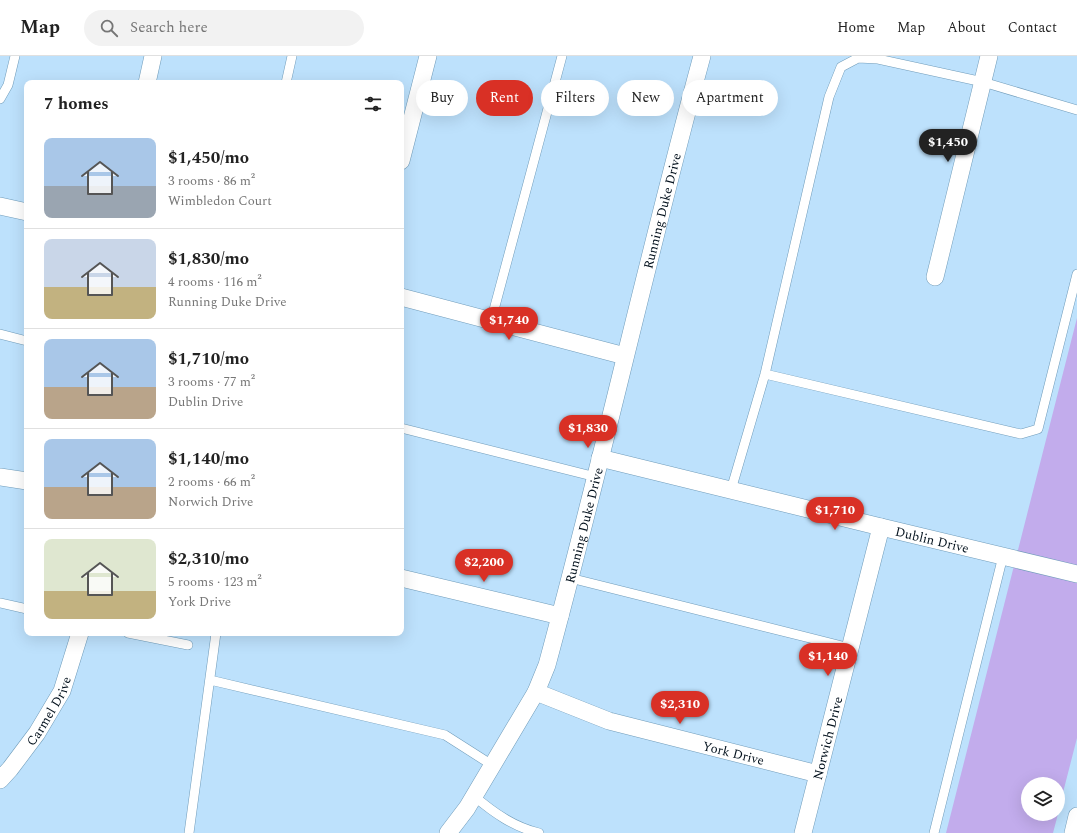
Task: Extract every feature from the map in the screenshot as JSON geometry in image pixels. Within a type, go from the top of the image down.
[{"type":"street","points":[[148,80],[153,56]]},
{"type":"street","points":[[404,149],[428,56]]},
{"type":"street","name":"Running Duke Drive","points":[[448,833],[474,796],[536,692],[547,665],[596,476],[677,149],[702,56]]},
{"type":"street","points":[[935,277],[989,56]]},
{"type":"street","points":[[0,206],[24,211]]},
{"type":"street","points":[[404,298],[625,356]]},
{"type":"street","name":"Dublin Drive","points":[[600,458],[1077,574]]},
{"type":"street","points":[[0,477],[24,481]]},
{"type":"street","name":"Norwich Drive","points":[[803,833],[881,527]]},
{"type":"street","points":[[404,579],[560,616]]},
{"type":"street","name":"Carmel Drive","points":[[3,771],[37,733],[62,691],[79,636]]},
{"type":"street","name":"York Drive","points":[[536,692],[609,721],[818,774]]},
{"type":"street","points":[[1072,833],[1077,816]]},
{"type":"lane","points":[[0,99],[8,84],[15,56]]},
{"type":"lane","points":[[287,80],[292,56]]},
{"type":"lane","points":[[491,321],[562,56]]},
{"type":"lane","points":[[731,490],[765,374],[829,97],[841,67],[858,58],[878,59],[983,82],[1077,110]]},
{"type":"lane","points":[[765,374],[1021,434],[1038,429],[1077,274]]},
{"type":"lane","points":[[0,334],[24,340]]},
{"type":"lane","points":[[404,429],[596,476]]},
{"type":"lane","points":[[934,833],[1003,556]]},
{"type":"lane","points":[[570,578],[850,648]]},
{"type":"lane","points":[[0,603],[24,608]]},
{"type":"lane","points":[[142,636],[188,646]]},
{"type":"lane","points":[[189,833],[216,636]]},
{"type":"lane","points":[[210,680],[445,735],[492,765]]},
{"type":"lane","points":[[474,796],[492,812],[511,823],[539,833]]},
{"type":"shaded area","points":[[1077,318],[1077,738],[1065,785],[1065,777],[1021,777],[1021,821],[1056,821],[1053,833],[946,833]]}]
